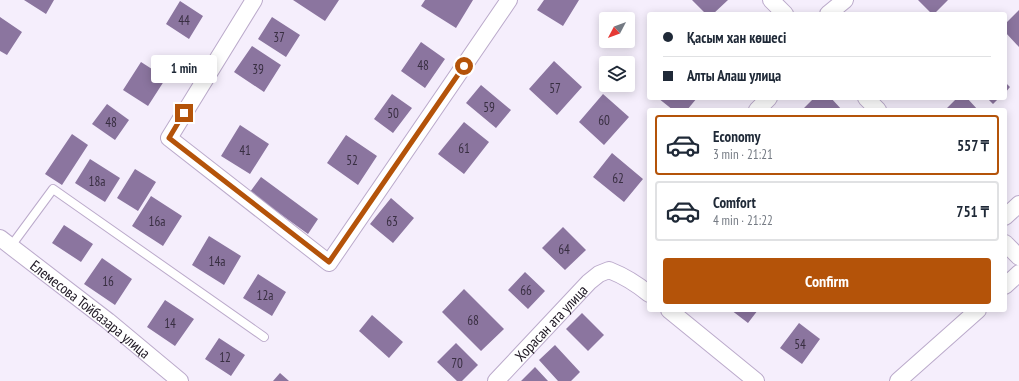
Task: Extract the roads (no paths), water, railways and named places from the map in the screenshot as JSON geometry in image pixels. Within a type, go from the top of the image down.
[{"type":"street","points":[[254,0],[169,138],[329,262],[509,0]]},
{"type":"street","points":[[771,0],[783,12]]},
{"type":"street","points":[[830,12],[845,0]]},
{"type":"street","points":[[759,108],[767,100]]},
{"type":"street","points":[[868,100],[876,108]]},
{"type":"street","points":[[1007,215],[1019,204]]},
{"type":"street","name":"Елемесова Тойбазара улица","points":[[5,242],[108,321],[180,381]]},
{"type":"street","points":[[1007,245],[1019,258]]},
{"type":"street","name":"Хорасан ата улица","points":[[496,381],[589,282],[599,274],[609,270],[629,279],[647,292]]},
{"type":"street","points":[[1007,284],[1019,273]]},
{"type":"street","points":[[671,312],[756,381]]},
{"type":"street","points":[[898,381],[976,312]]},
{"type":"lane","points":[[5,242],[53,189],[264,337]]}]
